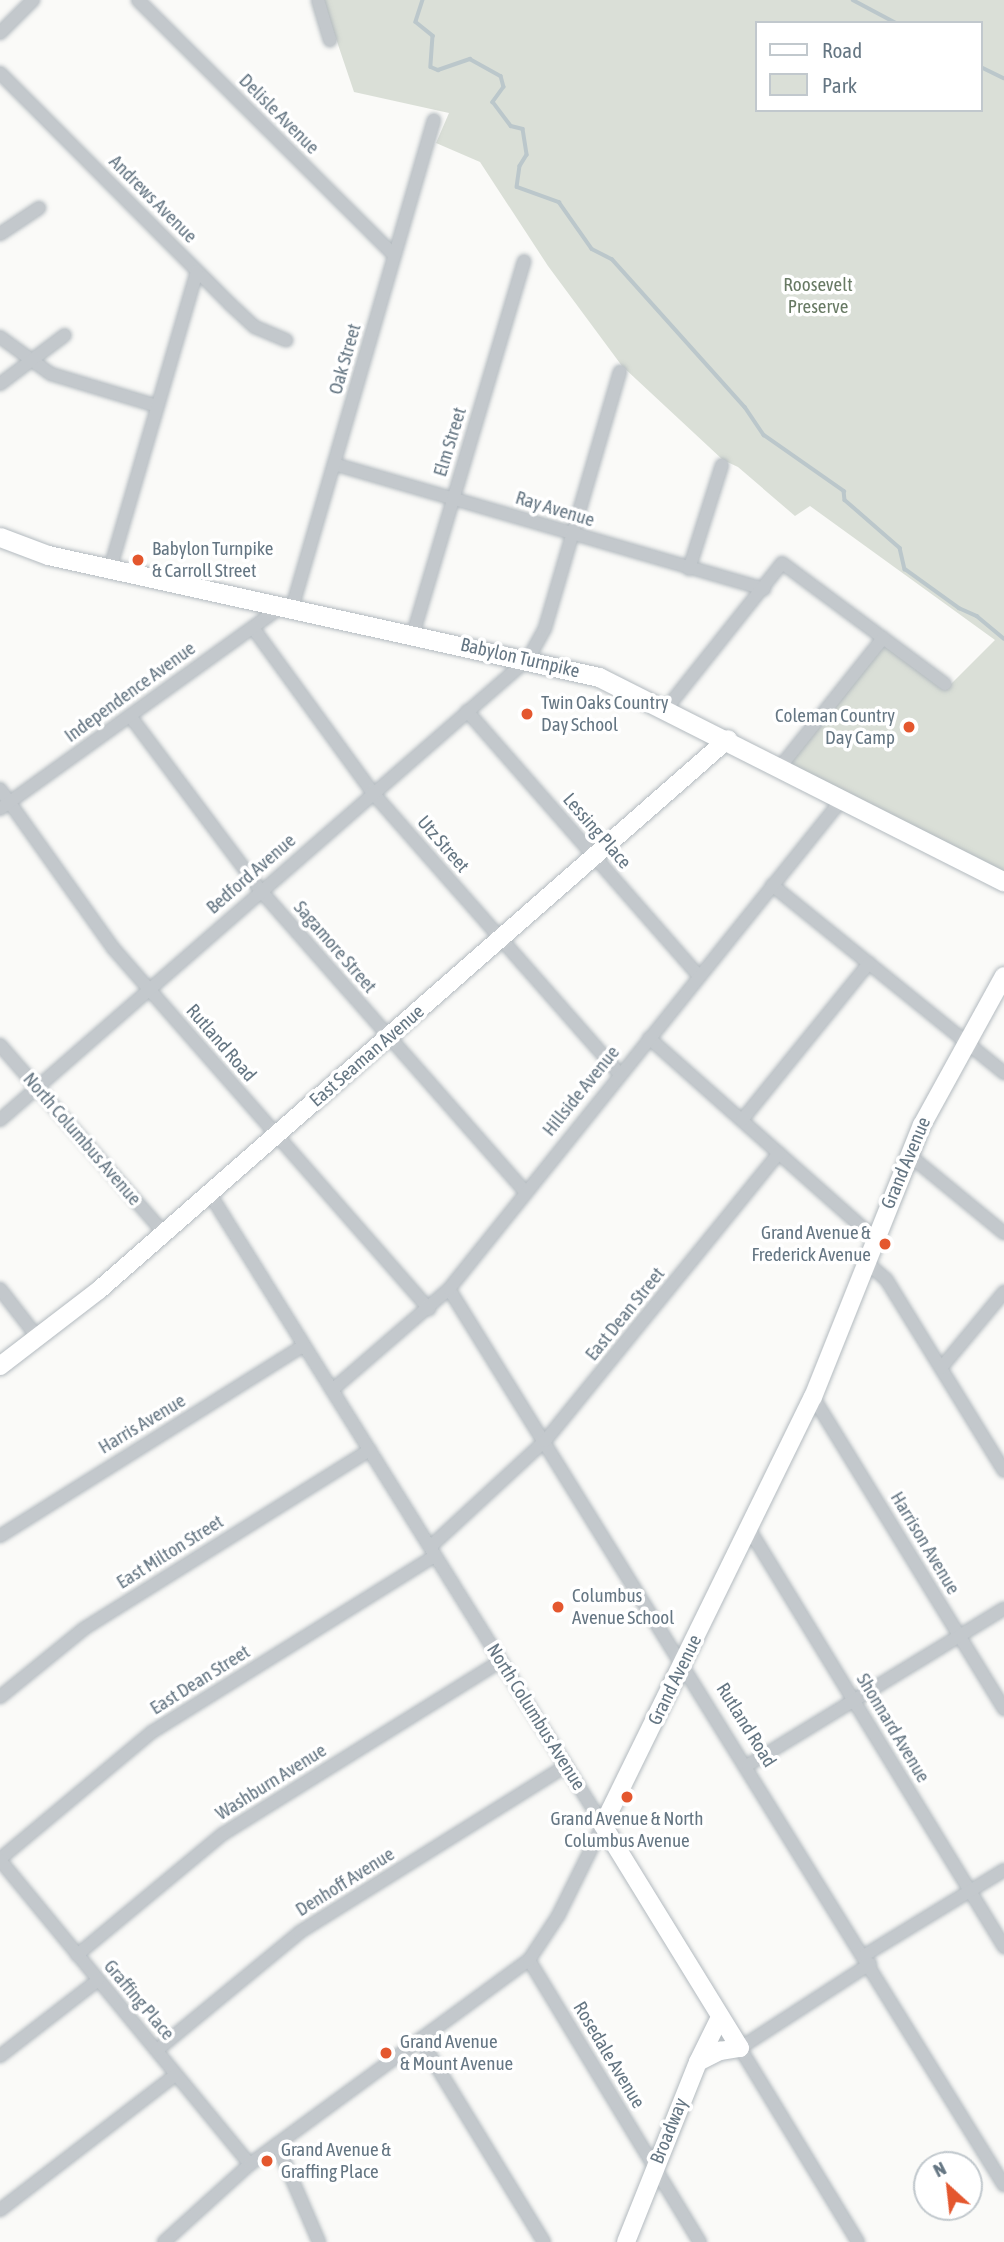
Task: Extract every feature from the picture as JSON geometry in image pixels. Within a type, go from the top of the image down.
[{"type":"main road","name":"Babylon Turnpike","points":[[0,537],[48,555],[600,677],[843,797],[1004,882]]},
{"type":"street","points":[[0,33],[33,0]]},
{"type":"street","name":"Delisle Avenue","points":[[138,0],[394,255]]},
{"type":"street","points":[[318,0],[330,40]]},
{"type":"street","name":"Andrews Avenue","points":[[0,73],[255,327],[286,340]]},
{"type":"street","name":"Oak Street","points":[[288,607],[334,464],[434,120]]},
{"type":"street","points":[[0,234],[39,208]]},
{"type":"street","name":"Elm Street","points":[[413,634],[524,261]]},
{"type":"street","points":[[110,569],[197,271]]},
{"type":"street","points":[[0,384],[65,335]]},
{"type":"street","points":[[0,337],[51,374],[157,406]]},
{"type":"street","points":[[528,660],[545,628],[620,372]]},
{"type":"street","name":"Ray Avenue","points":[[334,464],[764,589]]},
{"type":"street","points":[[689,569],[722,465]]},
{"type":"street","points":[[666,709],[782,563],[946,684]]},
{"type":"street","name":"Independence Avenue","points":[[5,806],[253,628],[288,607]]},
{"type":"street","name":"Utz Street","points":[[253,628],[372,792],[620,1074]]},
{"type":"street","points":[[781,766],[883,638]]},
{"type":"street","name":"Bedford Avenue","points":[[0,1120],[372,792],[528,660]]},
{"type":"street","name":"Lessing Place","points":[[467,711],[699,976]]},
{"type":"street","name":"Sagamore Street","points":[[130,716],[261,891],[525,1192]]},
{"type":"street","name":"East Seaman Avenue","points":[[0,1367],[210,1194],[728,739]]},
{"type":"street","name":"Rutland Road","points":[[0,789],[5,806],[113,948],[429,1309]]},
{"type":"street","name":"Hillside Avenue","points":[[332,1391],[449,1289],[843,797]]},
{"type":"street","points":[[772,885],[1004,1073]]},
{"type":"street","points":[[743,1120],[869,963]]},
{"type":"street","name":"Grand Avenue","points":[[164,2242],[250,2164],[529,1960],[558,1916],[813,1397],[873,1237],[909,1155],[965,1041],[1004,976]]},
{"type":"street","points":[[649,1038],[873,1237]]},
{"type":"street","name":"North Columbus Avenue","points":[[0,1045],[164,1233]]},
{"type":"street","name":"East Dean Street","points":[[0,1860],[152,1732],[433,1551],[545,1441],[779,1153]]},
{"type":"street","points":[[909,1155],[1004,1233]]},
{"type":"street","name":"North Columbus Avenue","points":[[210,1194],[603,1825],[858,2242]]},
{"type":"street","points":[[865,1261],[886,1279],[1004,1471]]},
{"type":"street","points":[[0,1289],[38,1338]]},
{"type":"street","name":"Rutland Road","points":[[449,1289],[748,1765],[1004,2185]]},
{"type":"street","points":[[941,1368],[1004,1292]]},
{"type":"street","name":"Harris Avenue","points":[[0,1536],[304,1345]]},
{"type":"street","name":"Harrison Avenue","points":[[813,1397],[1004,1709]]},
{"type":"street","name":"East Milton Street","points":[[2,1693],[85,1628],[370,1450]]},
{"type":"street","name":"Shonnard Avenue","points":[[749,1529],[1004,1947]]},
{"type":"street","points":[[748,1765],[1004,1609]]},
{"type":"street","name":"Washburn Avenue","points":[[77,1955],[223,1834],[500,1661]]},
{"type":"street","name":"Denhoff Avenue","points":[[157,2050],[300,1932],[566,1766]]},
{"type":"street","name":"Graffing Place","points":[[0,1860],[4,1875],[77,1955],[250,2164]]},
{"type":"street","points":[[698,2063],[720,2051],[740,2048],[1004,1870]]},
{"type":"street","name":"Rosedale Avenue","points":[[529,1960],[700,2242]]},
{"type":"street","points":[[0,2056],[97,1981]]},
{"type":"street","name":"Broadway","points":[[626,2242],[698,2063],[720,2017]]},
{"type":"street","points":[[420,2039],[544,2242]]},
{"type":"street","points":[[0,2210],[175,2075]]},
{"type":"street","points":[[277,2144],[319,2242]]},
{"type":"green space","name":"Roosevelt Preserve","points":[[323,0],[1004,0],[1004,883],[783,765],[883,642],[947,688],[995,640],[810,506],[795,516],[738,467],[723,460],[622,366],[548,266],[480,162],[436,143],[449,113],[354,92]]},
{"type":"waterway","points":[[423,0],[416,22],[433,36],[431,67],[438,70],[470,59],[501,76],[504,87],[493,102],[511,126],[523,129],[527,155],[520,166],[517,187],[559,202],[592,249],[612,259],[745,407],[764,435],[844,491],[845,500],[900,548],[905,569],[959,608],[977,616],[1004,639]]},
{"type":"waterway","points":[[853,0],[892,21]]},
{"type":"waterway","points":[[983,68],[1004,78]]},
{"type":"place","name":"Babylon Turnpike & Carroll Street","points":[[138,560]]},
{"type":"place","name":"Twin Oaks Country Day School","points":[[527,714]]},
{"type":"place","name":"Coleman Country Day Camp","points":[[909,727]]},
{"type":"place","name":"Grand Avenue & Frederick Avenue","points":[[885,1244]]},
{"type":"place","name":"Columbus Avenue School","points":[[558,1607]]},
{"type":"place","name":"Grand Avenue & North Columbus Avenue","points":[[627,1797]]},
{"type":"place","name":"Grand Avenue & Mount Avenue","points":[[386,2053]]},
{"type":"place","name":"Grand Avenue & Graffing Place","points":[[267,2161]]}]
